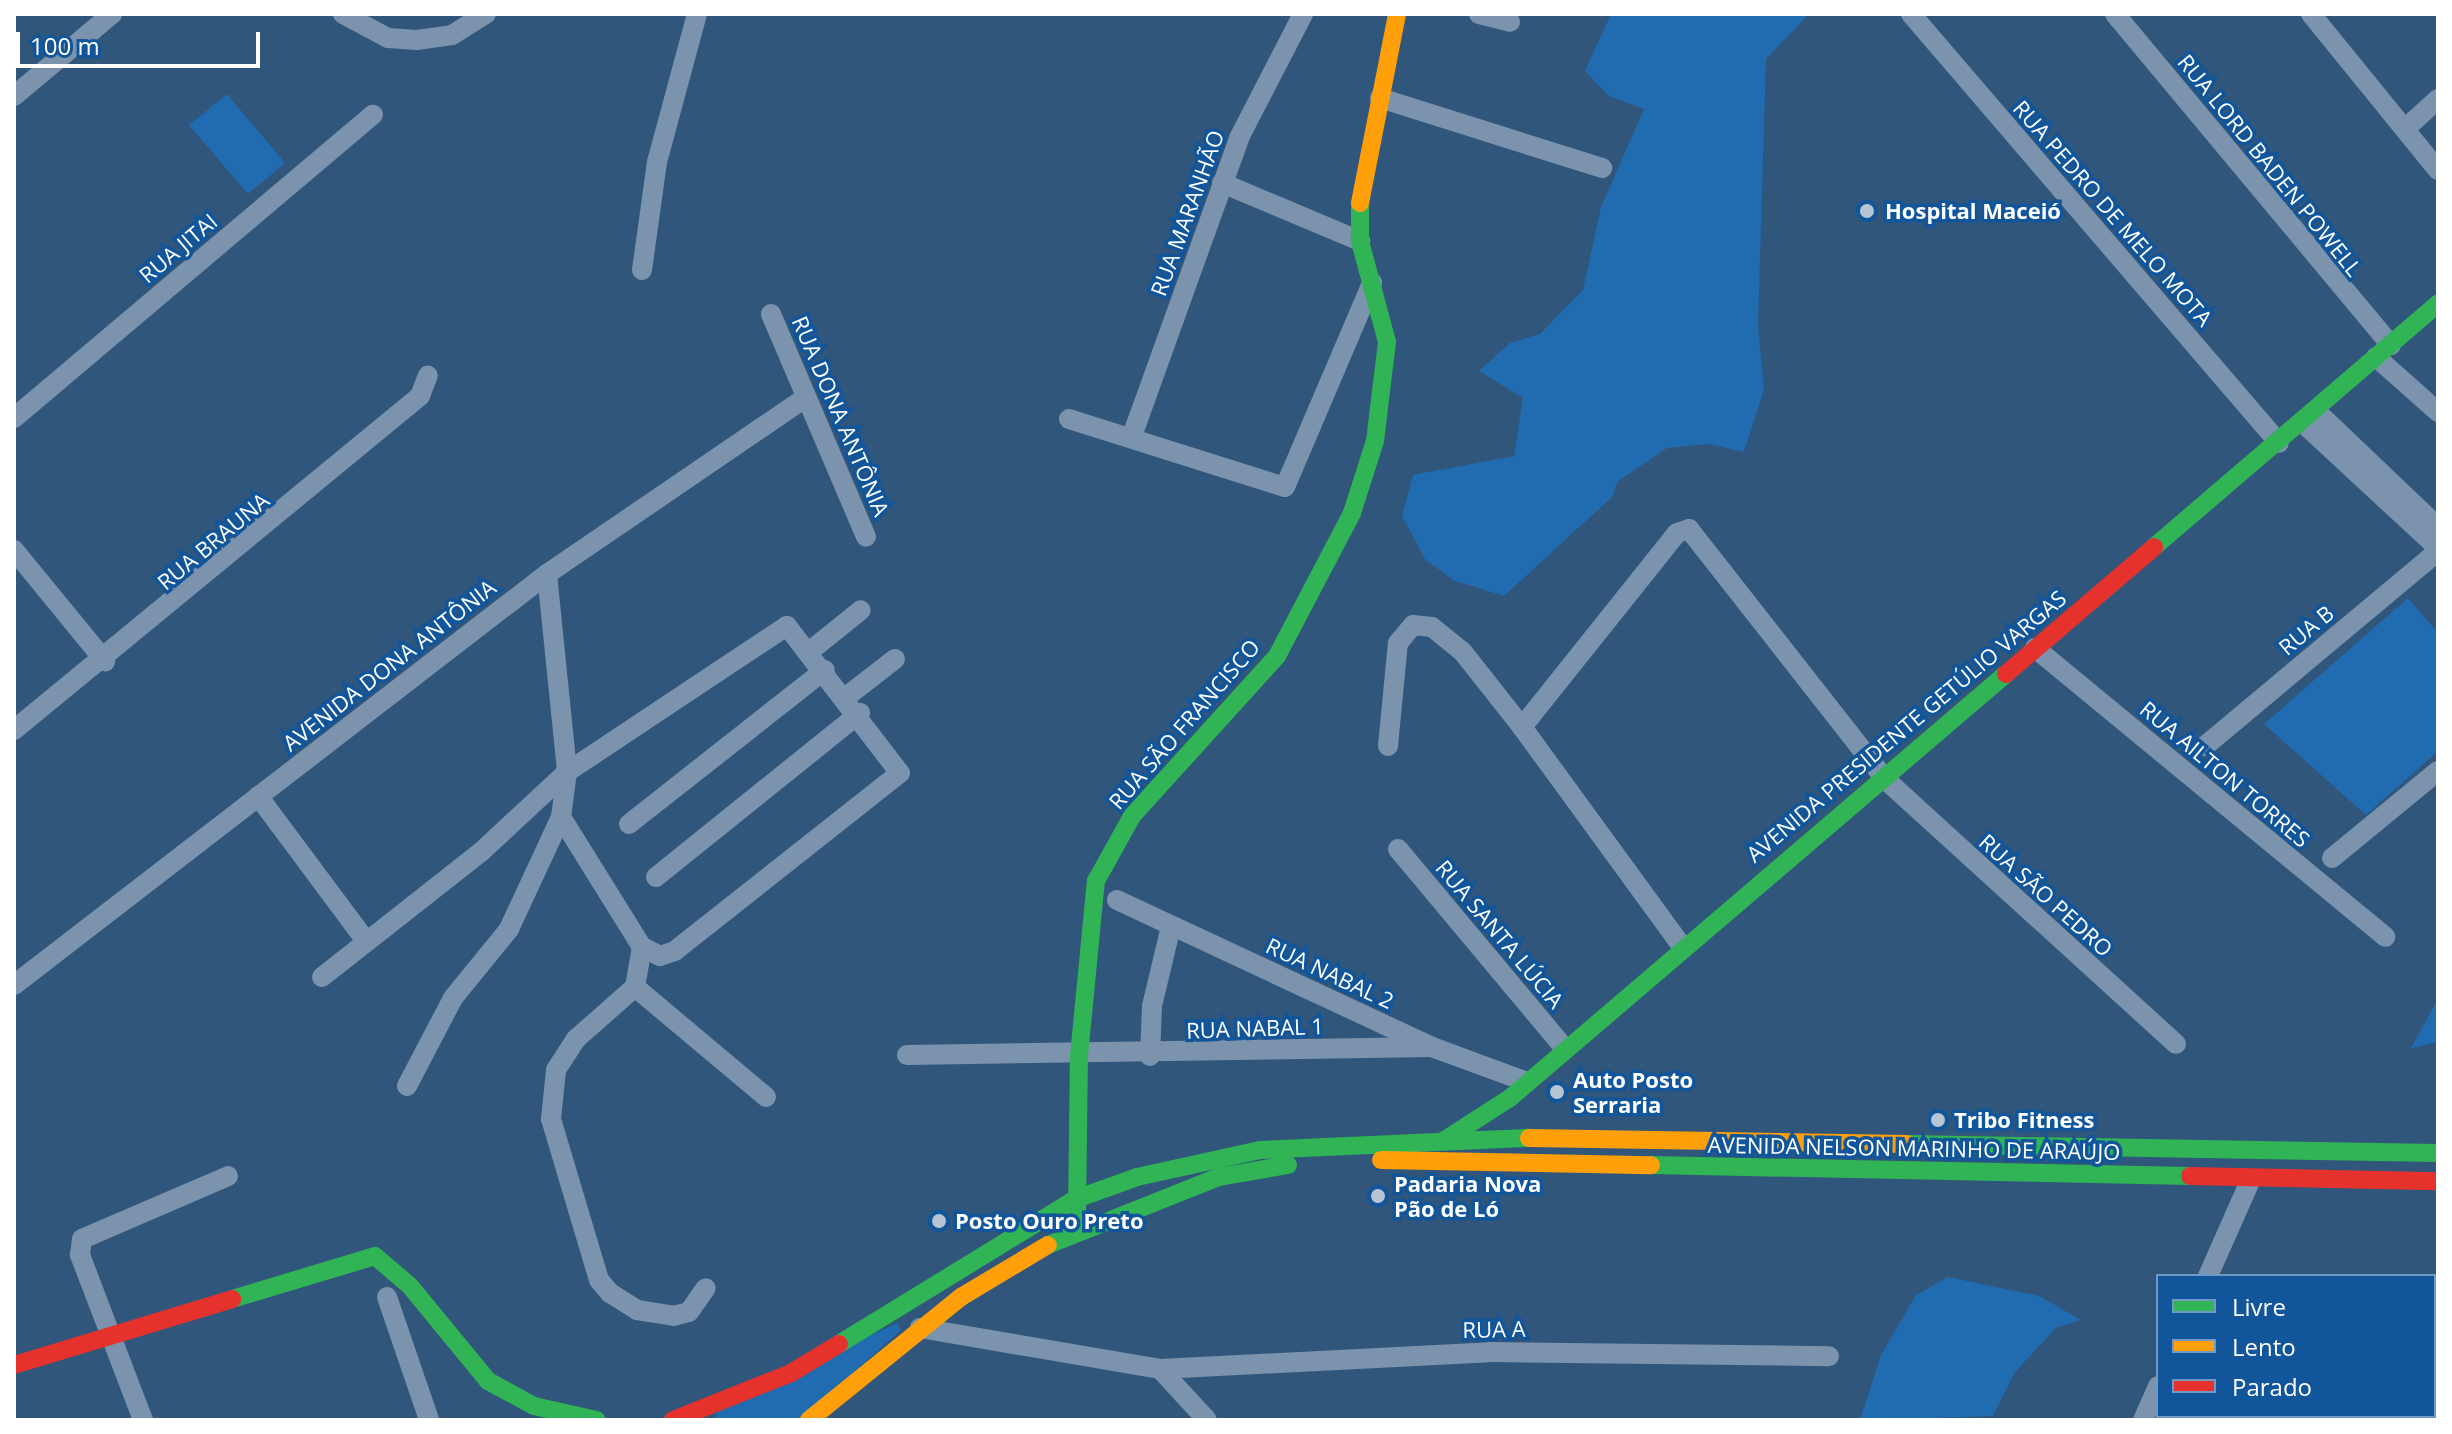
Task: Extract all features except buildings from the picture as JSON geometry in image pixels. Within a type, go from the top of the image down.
[{"type":"main road","name":"RUA SÃO FRANCISCO","points":[[1077,1228],[1079,1056],[1091,901],[1106,858],[1132,816],[1277,656],[1352,513],[1386,381],[1384,311],[1375,277],[1360,241],[1363,172],[1397,14]]},
{"type":"main road","name":"AVENIDA PRESIDENTE GETÚLIO VARGAS","points":[[1389,1160],[1444,1140],[1510,1098],[1681,945],[1886,780],[2035,648],[2279,443],[2438,304]]},
{"type":"main road","points":[[1510,1098],[1513,1120],[1528,1138]]},
{"type":"main road","name":"AVENIDA NELSON MARINHO DE ARAÚJO","points":[[673,1420],[728,1411],[1076,1199],[1246,1152],[1528,1138],[2438,1153]]},
{"type":"main road","points":[[1926,1172],[1931,1144]]},
{"type":"main road","points":[[2410,1180],[2411,1153]]},
{"type":"main road","name":"AVENIDA NELSON MARINHO DE ARAÚJO","points":[[1389,1160],[2438,1181]]},
{"type":"main road","points":[[809,1420],[961,1297],[1077,1228],[1219,1177],[1389,1160]]},
{"type":"main road","points":[[14,1365],[111,1333],[375,1256],[410,1286],[488,1381],[534,1406],[596,1420]]},
{"type":"street","points":[[14,96],[112,14]]},
{"type":"street","points":[[343,14],[388,38],[417,40],[452,35],[486,14]]},
{"type":"street","points":[[642,270],[657,162],[697,14]]},
{"type":"street","name":"RUA MARANHÃO","points":[[1132,436],[1222,183],[1303,14]]},
{"type":"street","points":[[1479,14],[1510,22]]},
{"type":"street","name":"RUA PEDRO DE MELO MOTA","points":[[1911,14],[2279,443]]},
{"type":"street","points":[[2311,14],[2438,170]]},
{"type":"street","name":"RUA LORD BADEN POWELL","points":[[2118,15],[2384,351],[2438,412]]},
{"type":"street","points":[[1380,98],[1602,168]]},
{"type":"street","points":[[2405,129],[2438,99]]},
{"type":"street","name":"RUA JITAI","points":[[14,418],[373,115]]},
{"type":"street","points":[[1222,183],[1360,241]]},
{"type":"street","points":[[1069,419],[1132,436],[1285,487],[1375,277]]},
{"type":"street","name":"RUA DONA ANTÔNIA","points":[[771,314],[804,399],[866,537]]},
{"type":"street","name":"RUA BRAUNA","points":[[14,730],[105,661],[420,396],[428,375]]},
{"type":"street","name":"AVENIDA DONA ANTÔNIA","points":[[14,985],[547,574],[804,399]]},
{"type":"street","points":[[2309,417],[2438,527]]},
{"type":"street","points":[[2309,417],[2438,550]]},
{"type":"street","name":"RUA SÃO PEDRO","points":[[1522,727],[1685,529],[1886,780],[2176,1044]]},
{"type":"street","points":[[14,550],[105,661]]},
{"type":"street","name":"RUA B","points":[[2205,746],[2438,550]]},
{"type":"street","points":[[407,1086],[459,987],[509,929],[561,817],[567,772],[547,574]]},
{"type":"street","points":[[810,651],[861,610]]},
{"type":"street","points":[[1388,746],[1398,643],[1421,624],[1462,651],[1522,727],[1681,945]]},
{"type":"street","points":[[322,977],[364,938],[482,851],[567,772],[777,626],[787,626],[810,651],[853,705],[900,773],[675,951],[660,956],[642,947],[561,817]]},
{"type":"street","name":"RUA AILTON TORRES","points":[[2035,648],[2385,937]]},
{"type":"street","points":[[656,877],[853,705],[895,659]]},
{"type":"street","points":[[629,824],[825,670]]},
{"type":"street","points":[[2332,858],[2438,771]]},
{"type":"street","points":[[258,796],[364,938]]},
{"type":"street","name":"RUA SANTA LÚCIA","points":[[1398,849],[1565,1049]]},
{"type":"street","name":"RUA NABAL 2","points":[[1117,900],[1432,1047],[1527,1082]]},
{"type":"street","points":[[1150,1056],[1152,1006],[1171,926]]},
{"type":"street","points":[[642,947],[635,987],[576,1039],[556,1070],[551,1119],[599,1280],[610,1293],[637,1310],[673,1316],[689,1312],[706,1288]]},
{"type":"street","points":[[635,987],[766,1097]]},
{"type":"street","name":"RUA NABAL 1","points":[[907,1055],[1150,1056],[1432,1047]]},
{"type":"street","points":[[143,1420],[80,1255],[86,1232],[228,1176]]},
{"type":"street","points":[[2209,1274],[2251,1179]]},
{"type":"street","points":[[387,1297],[429,1420]]},
{"type":"street","points":[[961,1297],[978,1336]]},
{"type":"street","name":"RUA A","points":[[920,1328],[1160,1369],[1490,1352],[1829,1356]]},
{"type":"street","points":[[1160,1369],[1207,1420]]},
{"type":"street","points":[[2143,1420],[2156,1391]]},
{"type":"shaded area","points":[[1611,14],[1809,14],[1766,59],[1758,326],[1764,389],[1744,452],[1708,444],[1667,448],[1617,482],[1612,497],[1504,596],[1453,580],[1425,559],[1402,516],[1413,475],[1514,456],[1523,398],[1479,371],[1510,343],[1540,334],[1583,290],[1601,207],[1644,109],[1609,96],[1585,71]]},
{"type":"shaded area","points":[[227,94],[285,163],[248,194],[189,125]]},
{"type":"shaded area","points":[[2408,598],[2438,633],[2438,751],[2366,815],[2264,724]]},
{"type":"shaded area","points":[[2438,999],[2438,1042],[2411,1048]]},
{"type":"shaded area","points":[[1948,1277],[2039,1296],[2081,1320],[2056,1328],[2015,1372],[1993,1416],[1860,1420],[1881,1355],[1916,1295]]},
{"type":"shaded area","points":[[897,1323],[901,1330],[801,1420],[715,1420],[718,1407]]},
{"type":"shaded area","points":[[2438,1333],[2438,1420],[2320,1420],[2436,1418]]},
{"type":"traffic: fast","points":[[1077,1215],[1079,1056],[1096,881],[1132,816],[1277,656],[1352,513],[1375,441],[1387,342],[1360,241],[1360,203]]},
{"type":"traffic: fast","points":[[2154,547],[2438,304]]},
{"type":"traffic: fast","points":[[1443,1141],[1510,1098],[2006,674]]},
{"type":"traffic: fast","points":[[839,1344],[1076,1199],[1137,1177],[1260,1150],[1529,1138]]},
{"type":"traffic: fast","points":[[1907,1144],[2438,1153]]},
{"type":"traffic: fast","points":[[1048,1245],[1219,1177],[1288,1165]]},
{"type":"traffic: fast","points":[[1651,1165],[2190,1176]]},
{"type":"traffic: fast","points":[[232,1299],[375,1256],[410,1286],[488,1381],[534,1406],[596,1420]]},
{"type":"traffic: slow","points":[[1360,203],[1397,14]]},
{"type":"traffic: slow","points":[[1529,1138],[1907,1144]]},
{"type":"traffic: slow","points":[[1381,1160],[1651,1165]]},
{"type":"traffic: slow","points":[[809,1420],[961,1297],[1048,1245]]},
{"type":"traffic: jam","points":[[2006,674],[2154,547]]},
{"type":"traffic: jam","points":[[2190,1176],[2438,1181]]},
{"type":"traffic: jam","points":[[14,1365],[232,1299]]},
{"type":"traffic: jam","points":[[673,1420],[791,1373],[839,1344]]},
{"type":"place","name":"Hospital Maceió","points":[[1867,211]]},
{"type":"place","name":"Auto Posto Serraria","points":[[1557,1092]]},
{"type":"place","name":"Tribo Fitness","points":[[1938,1120]]},
{"type":"place","name":"Padaria Nova Pão de Ló","points":[[1378,1196]]},
{"type":"place","name":"Posto Ouro Preto","points":[[939,1221]]}]
